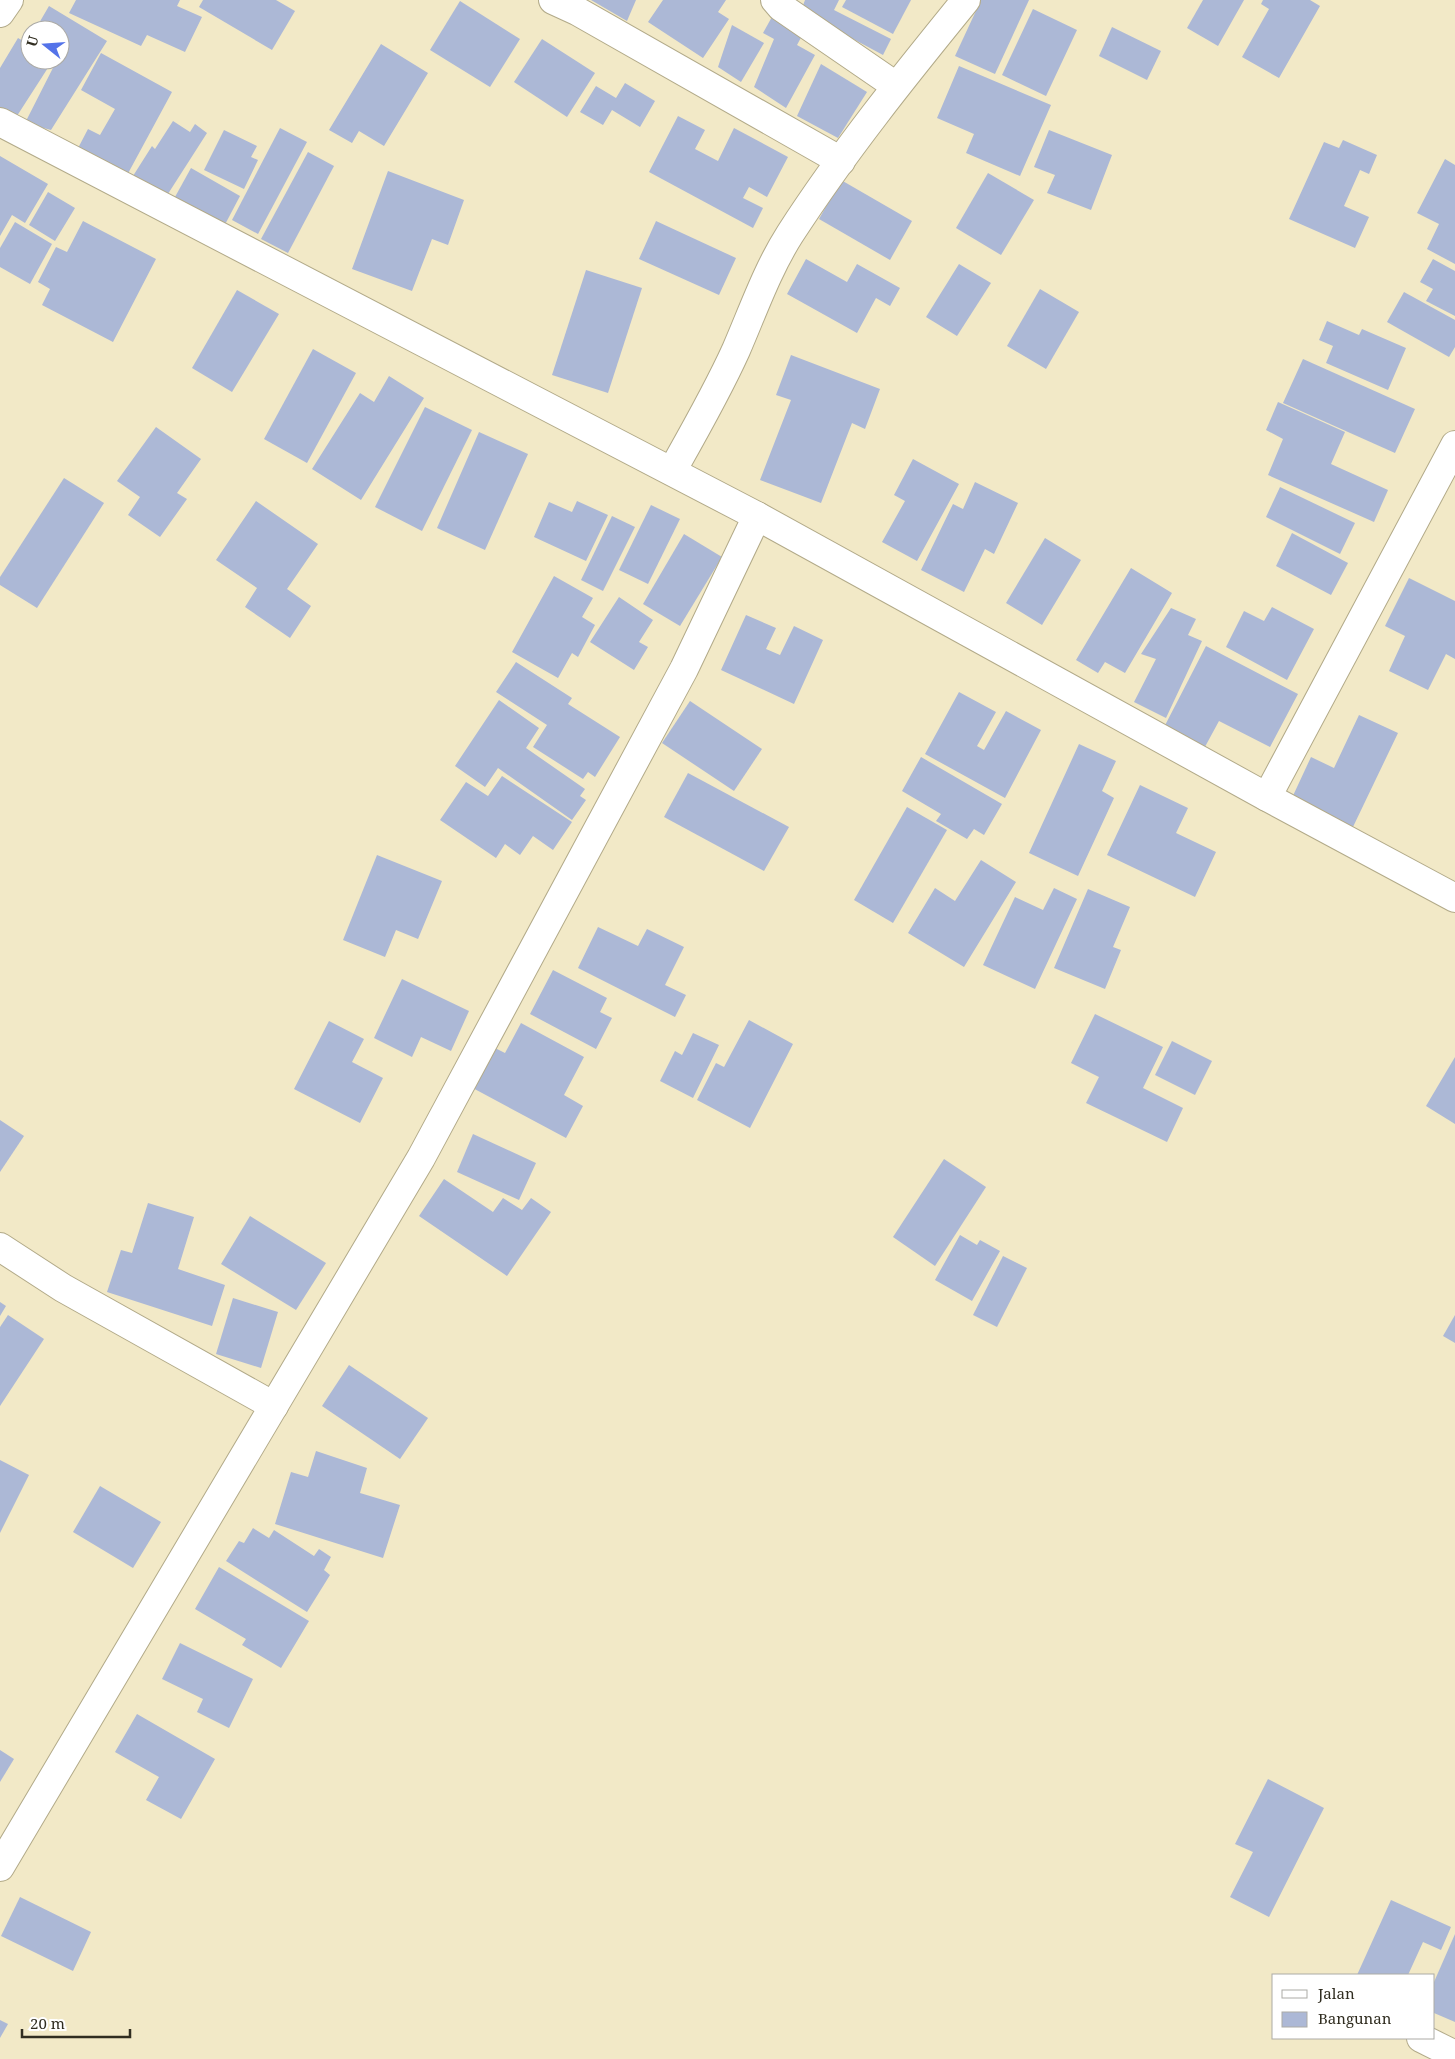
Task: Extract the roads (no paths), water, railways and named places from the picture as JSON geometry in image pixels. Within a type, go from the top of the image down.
[{"type":"main road","points":[[0,13],[9,0]]},
{"type":"main road","points":[[552,0],[577,11],[841,161]]},
{"type":"main road","points":[[775,0],[896,86]]},
{"type":"main road","points":[[672,471],[710,403],[736,350],[757,298],[790,235],[896,86],[966,0]]},
{"type":"main road","points":[[0,122],[757,516],[1267,797],[1455,898]]},
{"type":"main road","points":[[1267,797],[1455,445]]},
{"type":"main road","points":[[0,1867],[421,1158],[684,669],[757,516]]},
{"type":"main road","points":[[0,1247],[63,1288],[274,1406]]},
{"type":"main road","points":[[1423,2039],[1455,2055]]}]
